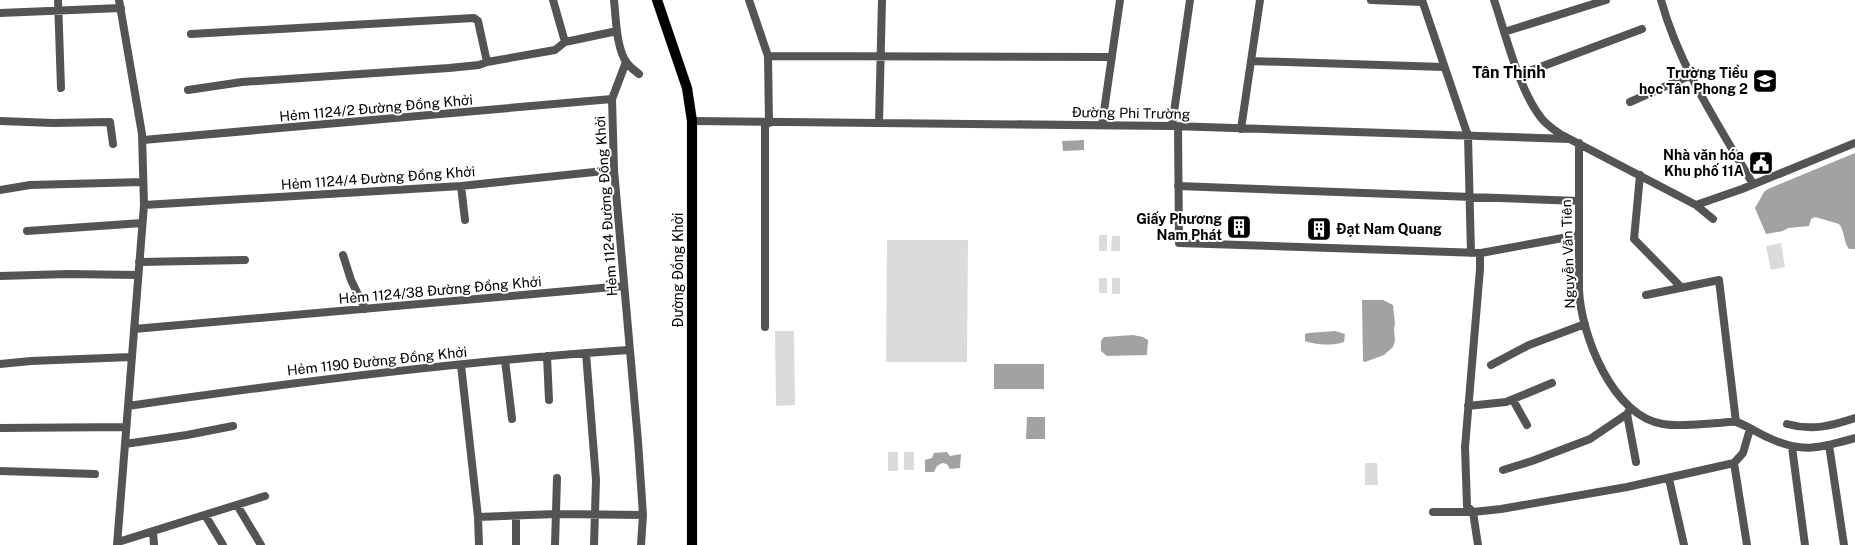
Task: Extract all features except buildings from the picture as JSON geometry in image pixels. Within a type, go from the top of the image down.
[{"type":"main road","name":"Đường Đồng Khởi","points":[[657,0],[687,88],[692,121],[692,545]]},
{"type":"street","points":[[58,0],[61,88]]},
{"type":"street","points":[[553,0],[566,42]]},
{"type":"street","points":[[614,0],[618,31],[626,62],[639,74]]},
{"type":"street","points":[[748,0],[768,56],[765,327]]},
{"type":"street","points":[[879,123],[882,0]]},
{"type":"street","points":[[1102,125],[1120,0]]},
{"type":"street","points":[[1190,0],[1175,126],[1178,243],[1476,253],[1579,235]]},
{"type":"street","points":[[1241,128],[1260,0]]},
{"type":"street","points":[[1371,0],[1422,1],[1468,136],[1470,196],[1476,253],[1464,468],[1466,506],[1473,512],[1478,545]]},
{"type":"street","points":[[1494,0],[1527,96],[1541,118],[1560,134],[1696,205],[1713,219]]},
{"type":"street","points":[[1504,32],[1606,0]]},
{"type":"street","points":[[1661,0],[1668,24],[1691,75],[1753,184]]},
{"type":"street","points":[[0,13],[59,11],[120,4],[143,140],[144,205],[118,543],[265,496]]},
{"type":"street","points":[[191,34],[474,18],[478,20],[487,62]]},
{"type":"street","points":[[1519,75],[1642,29]]},
{"type":"street","points":[[188,90],[242,82],[479,65],[555,50],[566,42],[618,31]]},
{"type":"street","points":[[768,56],[1112,57]]},
{"type":"street","points":[[1251,61],[1444,67]]},
{"type":"street","name":"Hẻm 1124 Đường Đồng Khởi","points":[[626,62],[612,99],[614,170],[638,442],[643,515],[641,545]]},
{"type":"street","points":[[1630,102],[1691,75]]},
{"type":"street","name":"Hẻm 1124/2 Đường Đồng Khởi","points":[[143,140],[612,99]]},
{"type":"street","points":[[0,121],[53,123],[110,122],[113,144]]},
{"type":"street","name":"Đường Phi Trường","points":[[692,121],[1175,126],[1569,139]]},
{"type":"street","name":"Nguyễn Văn Tiên","points":[[1578,143],[1580,299],[1584,324],[1601,366],[1629,411],[1666,425],[1736,422],[1783,445],[1792,447],[1806,448],[1829,445],[1855,438]]},
{"type":"street","points":[[1696,205],[1855,143]]},
{"type":"street","name":"Hẻm 1124/4 Đường Đồng Khởi","points":[[144,205],[462,186],[614,170]]},
{"type":"street","points":[[1640,175],[1634,239],[1681,287]]},
{"type":"street","points":[[0,190],[30,185],[143,182]]},
{"type":"street","points":[[462,186],[465,220]]},
{"type":"street","points":[[1178,186],[1579,200]]},
{"type":"street","points":[[27,231],[142,223]]},
{"type":"street","points":[[344,255],[351,280],[365,309]]},
{"type":"street","points":[[139,262],[245,260]]},
{"type":"street","points":[[0,276],[68,274],[138,275]]},
{"type":"street","points":[[1646,295],[1719,280],[1736,422]]},
{"type":"street","name":"Hẻm 1124/38 Đường Đồng Khởi","points":[[134,329],[624,286]]},
{"type":"street","points":[[1492,365],[1529,345],[1584,324]]},
{"type":"street","name":"Hẻm 1190 Đường Đồng Khởi","points":[[128,406],[322,379],[547,356],[629,350]]},
{"type":"street","points":[[586,353],[594,440],[594,545]]},
{"type":"street","points":[[547,356],[549,400]]},
{"type":"street","points":[[0,364],[131,357]]},
{"type":"street","points":[[505,360],[512,419]]},
{"type":"street","points":[[461,365],[478,517],[479,545]]},
{"type":"street","points":[[1468,406],[1506,402],[1552,383]]},
{"type":"street","points":[[1513,400],[1527,425]]},
{"type":"street","points":[[1503,470],[1590,439],[1629,411],[1636,462]]},
{"type":"street","points":[[1788,424],[1804,428],[1822,427],[1855,418]]},
{"type":"street","points":[[125,444],[234,426]]},
{"type":"street","points":[[0,428],[126,428]]},
{"type":"street","points":[[1433,512],[1473,512],[1501,509],[1669,479],[1734,463],[1743,453],[1750,429]]},
{"type":"street","points":[[1829,445],[1844,545]]},
{"type":"street","points":[[1792,447],[1805,545]]},
{"type":"street","points":[[1734,463],[1747,545]]},
{"type":"street","points":[[0,471],[94,474]]},
{"type":"street","points":[[555,545],[557,478]]},
{"type":"street","points":[[1669,479],[1684,545]]},
{"type":"street","points":[[237,505],[261,545]]},
{"type":"street","points":[[205,514],[223,545]]},
{"type":"street","points":[[478,517],[557,514],[643,515]]},
{"type":"street","points":[[516,516],[516,545]]},
{"type":"street","points":[[153,531],[154,545]]},
{"type":"shaded area","points":[[1084,140],[1084,150],[1063,151],[1062,141]]},
{"type":"shaded area","points":[[1855,153],[1855,249],[1849,249],[1847,246],[1839,224],[1815,217],[1811,219],[1809,226],[1788,228],[1783,231],[1766,234],[1755,208],[1764,192]]},
{"type":"shaded area","points":[[1099,235],[1107,235],[1107,251],[1099,251]]},
{"type":"shaded area","points":[[1112,236],[1120,236],[1120,251],[1111,251]]},
{"type":"shaded area","points":[[887,240],[968,240],[967,362],[886,362]]},
{"type":"shaded area","points":[[1781,243],[1785,267],[1771,270],[1766,246]]},
{"type":"shaded area","points":[[1099,278],[1107,278],[1107,293],[1099,293]]},
{"type":"shaded area","points":[[1112,278],[1120,278],[1120,294],[1112,294]]},
{"type":"shaded area","points":[[1362,300],[1383,300],[1393,305],[1395,324],[1393,347],[1384,355],[1365,362],[1363,361]]},
{"type":"shaded area","points":[[775,331],[794,331],[795,405],[776,406]]},
{"type":"shaded area","points":[[1335,331],[1345,334],[1344,342],[1324,344],[1305,341],[1305,334],[1308,333]]},
{"type":"shaded area","points":[[1133,335],[1148,340],[1147,355],[1107,356],[1101,351],[1101,341],[1104,337]]},
{"type":"shaded area","points":[[994,364],[1044,364],[1044,389],[994,389]]},
{"type":"shaded area","points":[[1027,417],[1045,417],[1045,439],[1026,439]]},
{"type":"shaded area","points":[[888,452],[898,452],[898,471],[888,471]]},
{"type":"shaded area","points":[[904,452],[914,452],[914,470],[904,470]]},
{"type":"shaded area","points":[[947,452],[950,456],[961,454],[960,468],[950,469],[947,464],[942,463],[937,466],[934,472],[925,472],[925,460],[932,458],[934,453]]},
{"type":"shaded area","points":[[1365,463],[1377,463],[1378,485],[1365,485]]},
{"type":"place","name":"Trường Tiểu học Tân Phong 2","points":[[1765,81]]},
{"type":"place","name":"Nhà văn hóa Khu phố 11A","points":[[1761,163]]},
{"type":"place","name":"Giấy Phương Nam Phát","points":[[1239,227]]},
{"type":"place","name":"Đạt Nam Quang","points":[[1319,229]]},
{"type":"district","name":"Tân Thịnh","points":[[1509,72]]}]
